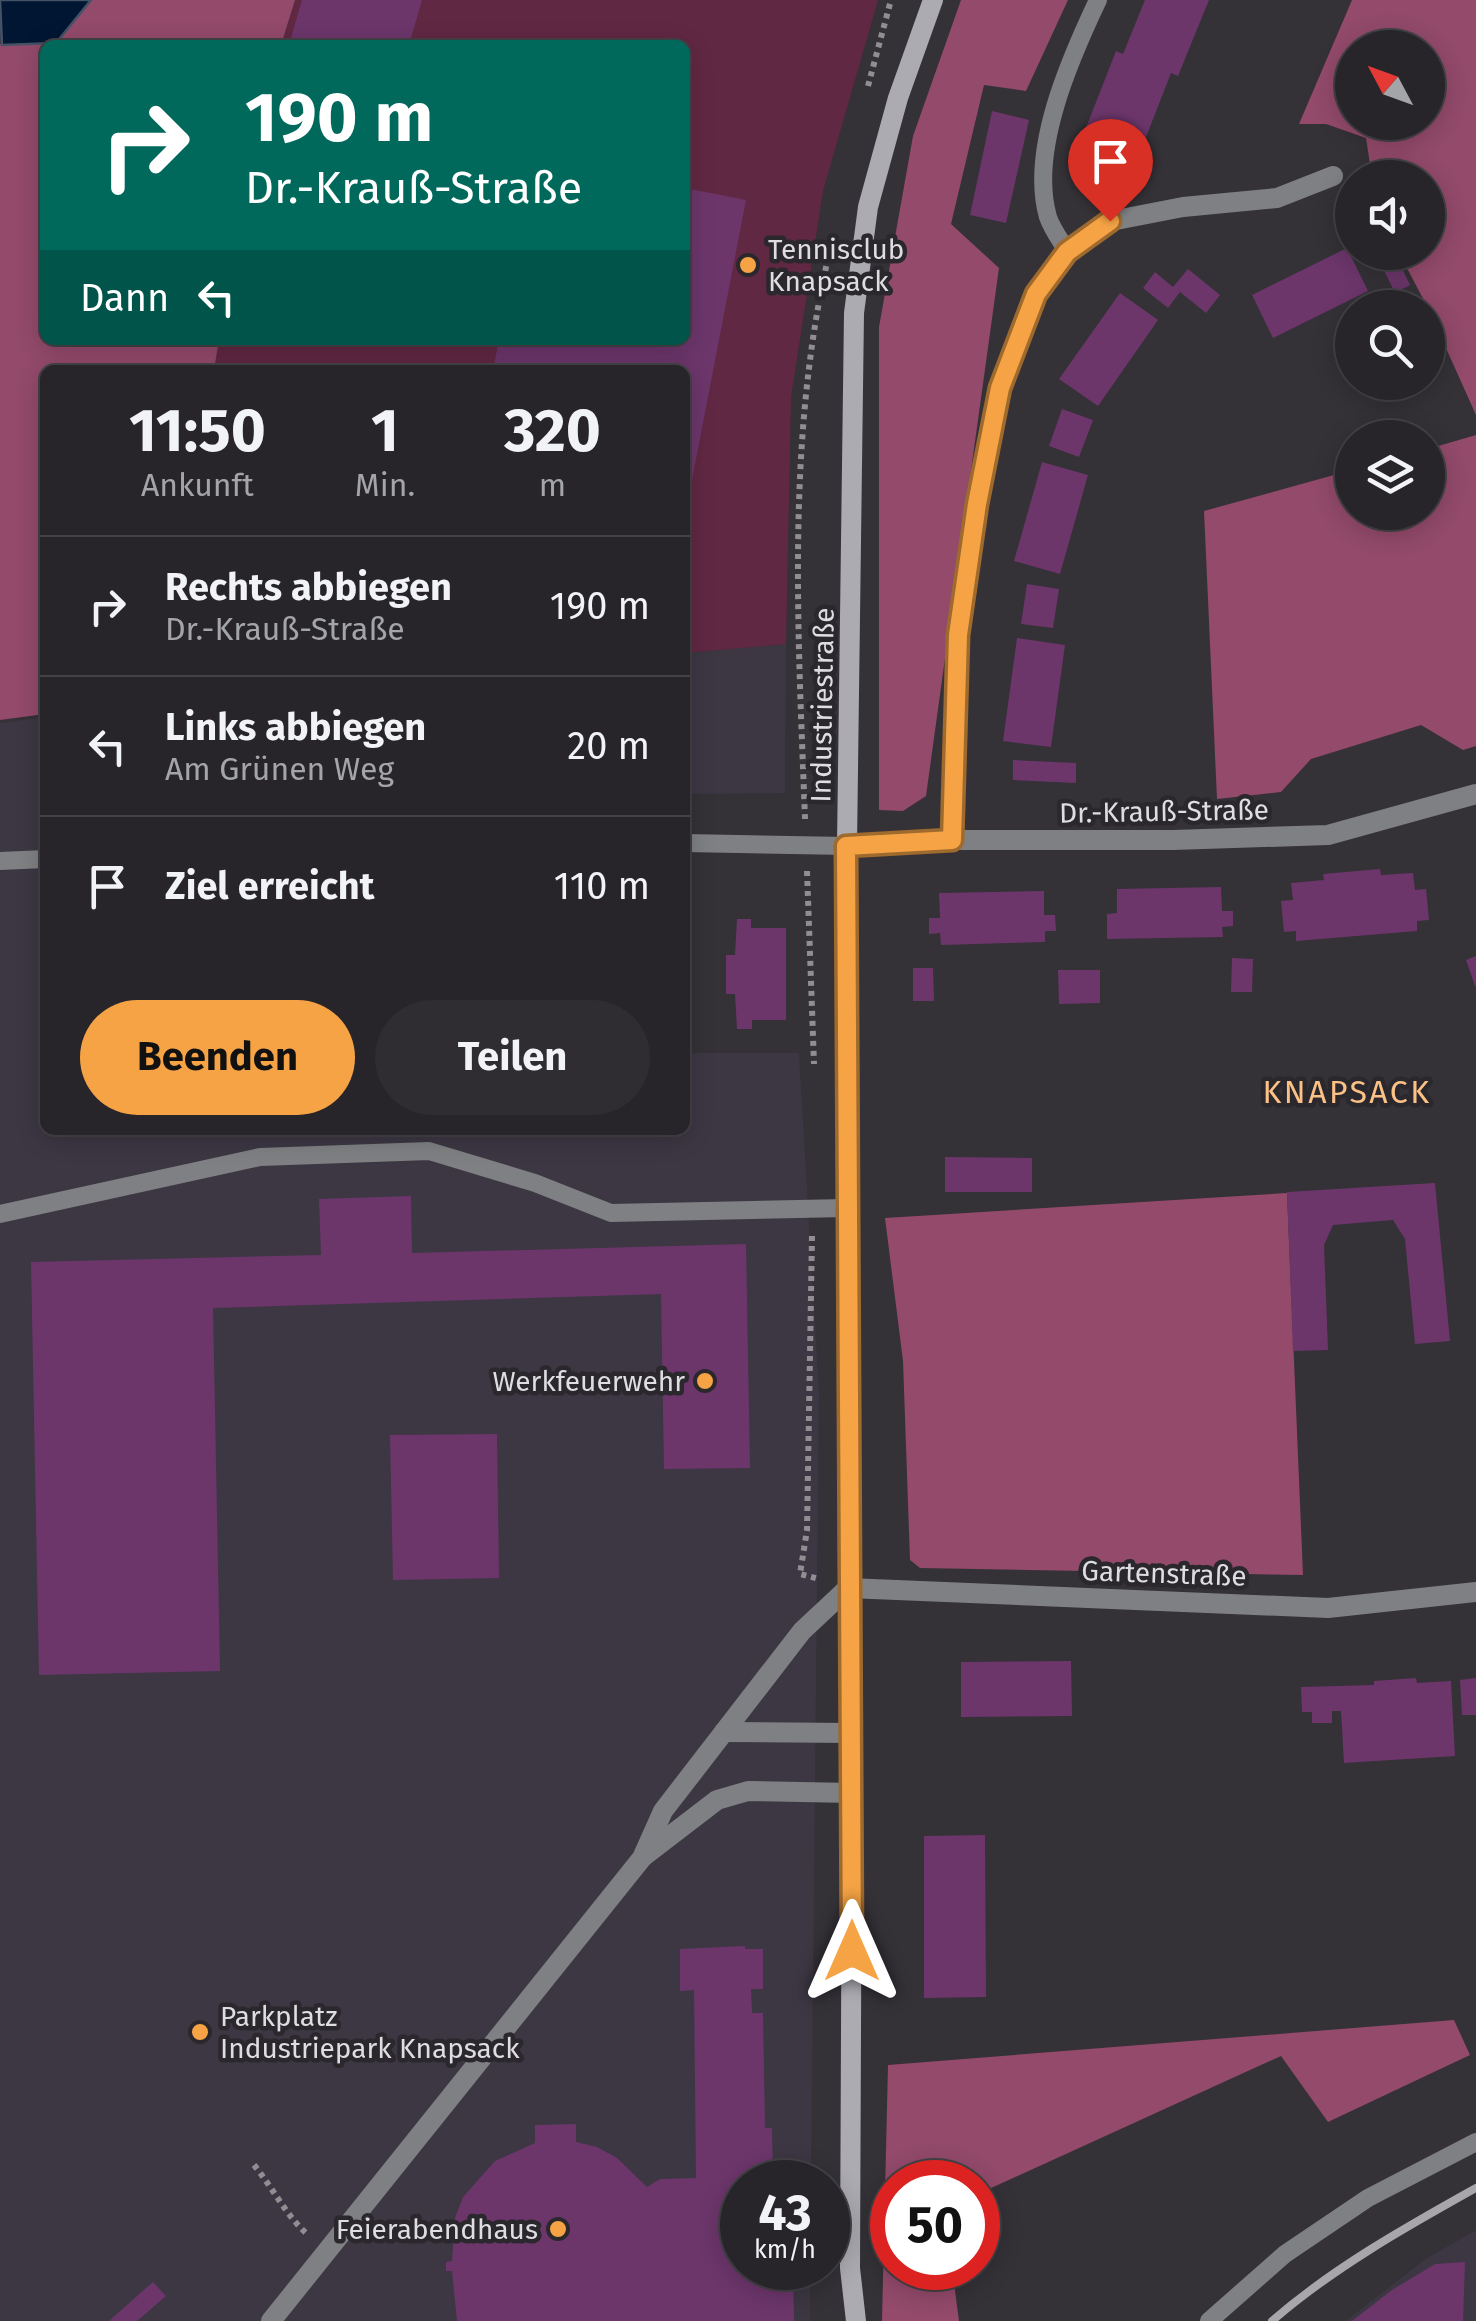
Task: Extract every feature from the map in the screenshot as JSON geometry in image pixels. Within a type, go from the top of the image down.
[{"type":"main road","name":"Industriestraße","points":[[856,2321],[850,2268],[852,1733],[846,1208],[846,846],[854,313],[868,207],[898,98],[933,0]]},
{"type":"street","points":[[952,840],[958,635],[977,504],[1000,388],[1036,294],[1067,252],[1110,221],[1182,207],[1277,198],[1332,176]]},
{"type":"street","name":"Dr.-Krauß-Straße","points":[[846,846],[952,840],[1328,835],[1476,794]]},
{"type":"street","points":[[642,1858],[664,1811],[724,1732],[802,1631],[848,1588]]},
{"type":"street","name":"Gartenstraße","points":[[848,1588],[1328,1608],[1476,1592]]},
{"type":"street","points":[[724,1732],[852,1733]]},
{"type":"street","points":[[271,2321],[642,1858],[717,1800],[748,1791],[852,1793]]},
{"type":"lane","points":[[1067,252],[1049,221],[1043,189],[1047,154],[1071,57],[1098,0]]},
{"type":"lane","points":[[690,843],[846,846]]},
{"type":"lane","points":[[0,861],[40,858]]},
{"type":"lane","points":[[0,1214],[260,1156],[428,1150],[535,1183],[611,1213],[846,1208]]},
{"type":"lane","points":[[1209,2321],[1285,2254],[1368,2198],[1476,2142]]},
{"type":"path","points":[[254,2165],[290,2218]]},
{"type":"shaded area","points":[[91,0],[295,0],[283,40],[58,40]]},
{"type":"shaded area","name":"Tennisclub Knapsack","points":[[295,0],[878,0],[823,191],[791,397],[786,644],[690,653],[690,365],[215,365],[218,345],[690,345],[690,40],[283,40]]},
{"type":"shaded area","points":[[961,0],[1068,0],[1026,91],[984,85],[951,224],[999,268],[926,796],[903,811],[879,810],[879,327],[913,136]]},
{"type":"shaded area","points":[[1352,0],[1476,0],[1476,415],[1445,346],[1445,290],[1419,290],[1408,270],[1445,270],[1445,160],[1369,160],[1366,140],[1445,140],[1445,30],[1339,30]]},
{"type":"shaded area","points":[[1335,40],[1335,127],[1299,124]]},
{"type":"shaded area","points":[[40,43],[40,345],[218,345],[215,365],[40,365],[40,715],[0,720],[0,44]]},
{"type":"shaded area","points":[[1476,435],[1476,746],[1463,750],[1421,725],[1311,759],[1281,792],[1217,799],[1204,511],[1335,475],[1335,530],[1445,530],[1445,444]]},
{"type":"shaded area","points":[[786,644],[785,793],[690,794],[690,653]]},
{"type":"shaded area","points":[[40,718],[40,1135],[690,1135],[690,1053],[799,1053],[819,1392],[811,2160],[720,2160],[720,2290],[810,2290],[810,2321],[0,2321],[0,723]]},
{"type":"shaded area","points":[[1287,1193],[1303,1575],[920,1568],[910,1560],[903,1361],[885,1218]]},
{"type":"shaded area","points":[[1454,2020],[1470,2055],[1328,2122],[1281,2056],[1000,2184],[1000,2160],[886,2160],[888,2065]]},
{"type":"shaded area","points":[[1476,2230],[1476,2321],[1346,2321],[1424,2260]]},
{"type":"shaded area","points":[[883,2290],[955,2290],[959,2321],[882,2321]]},
{"type":"water","points":[[0,0],[91,0],[58,40],[2,45]]},
{"type":"building","points":[[302,0],[422,0],[410,40],[290,40]]},
{"type":"building","points":[[1145,0],[1209,0],[1178,76],[1171,73],[1137,160],[1082,138],[1116,51],[1123,54]]},
{"type":"building","points":[[992,111],[1029,120],[1006,223],[970,215]]},
{"type":"building","points":[[690,189],[746,200],[691,485],[690,365],[494,365],[498,345],[690,345]]},
{"type":"building","points":[[1335,254],[1335,270],[1358,270],[1368,290],[1335,290],[1335,307],[1273,338],[1252,295]]},
{"type":"building","points":[[1188,269],[1220,295],[1206,313],[1180,292],[1168,308],[1143,288],[1155,272],[1173,287]]},
{"type":"building","points":[[1384,270],[1403,270],[1410,285],[1394,290]]},
{"type":"building","points":[[1120,293],[1158,320],[1098,406],[1059,379]]},
{"type":"building","points":[[1062,409],[1093,420],[1079,457],[1049,446]]},
{"type":"building","points":[[1042,462],[1088,475],[1060,574],[1014,561]]},
{"type":"building","points":[[1027,584],[1059,589],[1053,628],[1021,624]]},
{"type":"building","points":[[1017,638],[1065,645],[1051,747],[1003,741]]},
{"type":"building","points":[[1013,760],[1076,763],[1076,783],[1013,780]]},
{"type":"building","points":[[1380,869],[1381,875],[1413,873],[1415,890],[1426,889],[1429,920],[1417,921],[1417,931],[1296,941],[1296,931],[1284,932],[1281,901],[1293,900],[1291,883],[1324,880],[1323,874]]},
{"type":"building","points":[[1221,887],[1222,911],[1233,911],[1233,926],[1222,927],[1223,937],[1107,939],[1107,914],[1117,913],[1117,889]]},
{"type":"building","points":[[1044,891],[1044,915],[1055,915],[1056,931],[1045,931],[1045,942],[941,945],[940,933],[929,934],[929,918],[940,918],[939,893]]},
{"type":"building","points":[[737,919],[751,919],[751,928],[786,928],[786,1020],[752,1020],[752,1029],[737,1029],[735,994],[726,994],[726,955],[735,955]]},
{"type":"building","points":[[1476,956],[1476,986],[1475,986],[1466,960]]},
{"type":"building","points":[[1232,958],[1253,959],[1252,992],[1231,992]]},
{"type":"building","points":[[913,968],[933,968],[934,1001],[913,1001]]},
{"type":"building","points":[[1058,970],[1100,970],[1100,1003],[1059,1004]]},
{"type":"building","points":[[945,1157],[1032,1158],[1032,1192],[945,1192]]},
{"type":"building","points":[[1435,1183],[1450,1341],[1415,1344],[1405,1239],[1393,1220],[1333,1225],[1324,1245],[1328,1350],[1293,1351],[1287,1192]]},
{"type":"building","points":[[411,1196],[412,1253],[746,1244],[750,1468],[664,1469],[661,1294],[213,1308],[220,1671],[39,1675],[31,1262],[321,1255],[319,1199]]},
{"type":"building","points":[[497,1434],[499,1578],[393,1580],[390,1435]]},
{"type":"building","points":[[1071,1661],[1072,1716],[961,1717],[961,1662]]},
{"type":"building","points":[[1416,1678],[1417,1683],[1451,1681],[1455,1756],[1344,1763],[1341,1711],[1332,1711],[1332,1723],[1312,1723],[1312,1712],[1302,1712],[1301,1687],[1374,1685],[1374,1681]]},
{"type":"building","points":[[1476,1678],[1476,1715],[1462,1715],[1460,1680]]},
{"type":"building","points":[[985,1835],[986,1997],[924,1998],[924,1836]]},
{"type":"building","points":[[680,1949],[763,1949],[763,1989],[751,1989],[752,2013],[763,2013],[765,2128],[772,2128],[773,2160],[720,2160],[720,2290],[793,2290],[794,2321],[457,2321],[452,2271],[446,2271],[446,2262],[452,2261],[455,2218],[463,2197],[495,2161],[535,2143],[535,2125],[576,2124],[576,2142],[617,2158],[647,2187],[660,2179],[696,2178],[694,1990],[680,1991]]},
{"type":"building","points":[[1465,2262],[1463,2321],[1352,2321],[1435,2264]]},
{"type":"building","points":[[153,2282],[166,2296],[137,2321],[109,2321]]},
{"type":"railway","points":[[1272,2321],[1345,2266],[1476,2188]]},
{"type":"place","name":"Tennisclub Knapsack","points":[[748,265]]},
{"type":"place","name":"Werkfeuerwehr","points":[[705,1381]]},
{"type":"place","name":"Parkplatz Industriepark Knapsack","points":[[200,2032]]},
{"type":"place","name":"Feierabendhaus","points":[[558,2229]]},
{"type":"district","name":"KNAPSACK","points":[[1347,1092]]},
{"type":"route","points":[[852,1951],[846,846],[952,840],[958,635],[977,504],[1000,388],[1036,294],[1067,252],[1110,221]]}]
